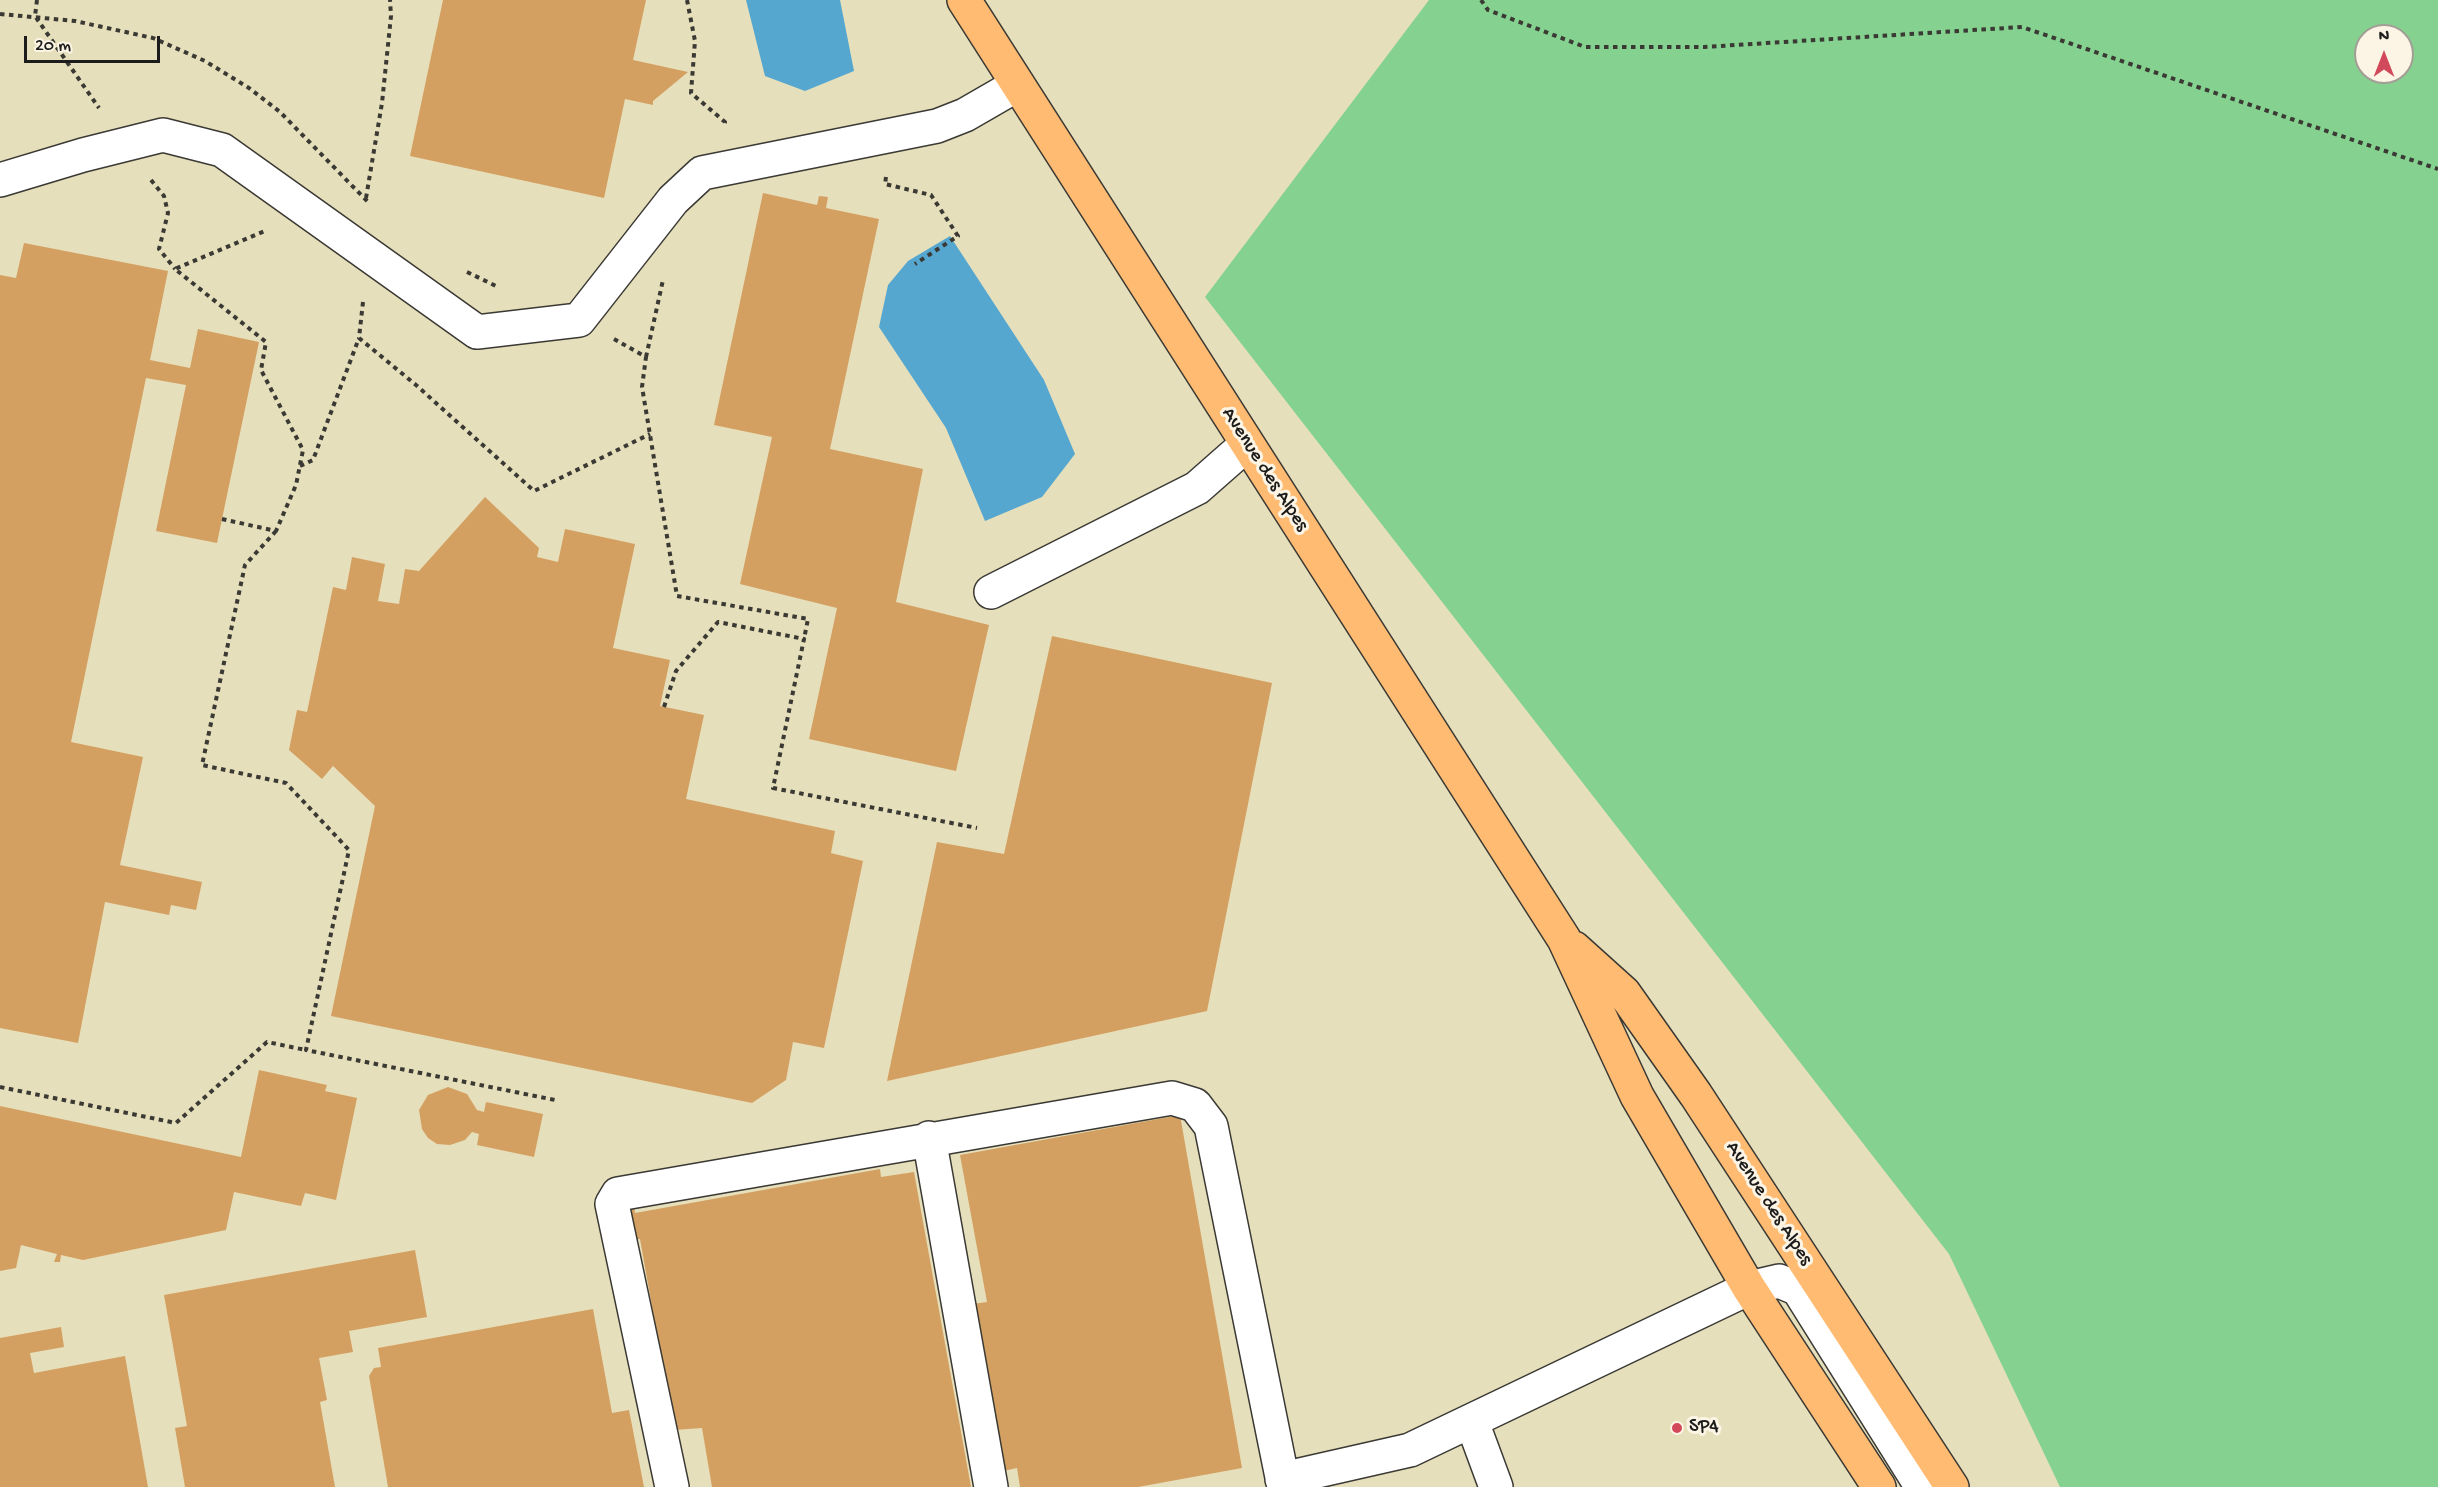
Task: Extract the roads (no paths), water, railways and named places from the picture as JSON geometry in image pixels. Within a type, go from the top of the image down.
[{"type":"main road","name":"Avenue des Alpes","points":[[964,0],[1564,939],[1637,1096],[1749,1288],[1879,1487]]},
{"type":"main road","name":"Avenue des Alpes","points":[[1564,939],[1624,993],[1749,1174],[1952,1487]]},
{"type":"lane","points":[[0,180],[83,155],[163,135],[222,150],[477,332],[579,320],[673,200],[702,173],[937,126],[965,116],[1017,85]]},
{"type":"lane","points":[[991,592],[1197,488],[1247,444]]},
{"type":"lane","points":[[672,1487],[612,1204],[618,1194],[929,1138],[1172,1098],[1194,1105],[1211,1126],[1283,1483],[1410,1450],[1749,1288],[1779,1281],[1798,1289],[1920,1484],[1926,1487]]},
{"type":"lane","points":[[929,1138],[991,1487]]},
{"type":"lane","points":[[1472,1422],[1496,1487]]},
{"type":"water","points":[[746,0],[840,0],[854,71],[805,91],[765,76]]},
{"type":"water","points":[[950,236],[1044,380],[1075,454],[1042,497],[985,521],[946,428],[879,327],[888,285],[908,261]]},
{"type":"place","name":"SP4","points":[[1677,1428]]}]
